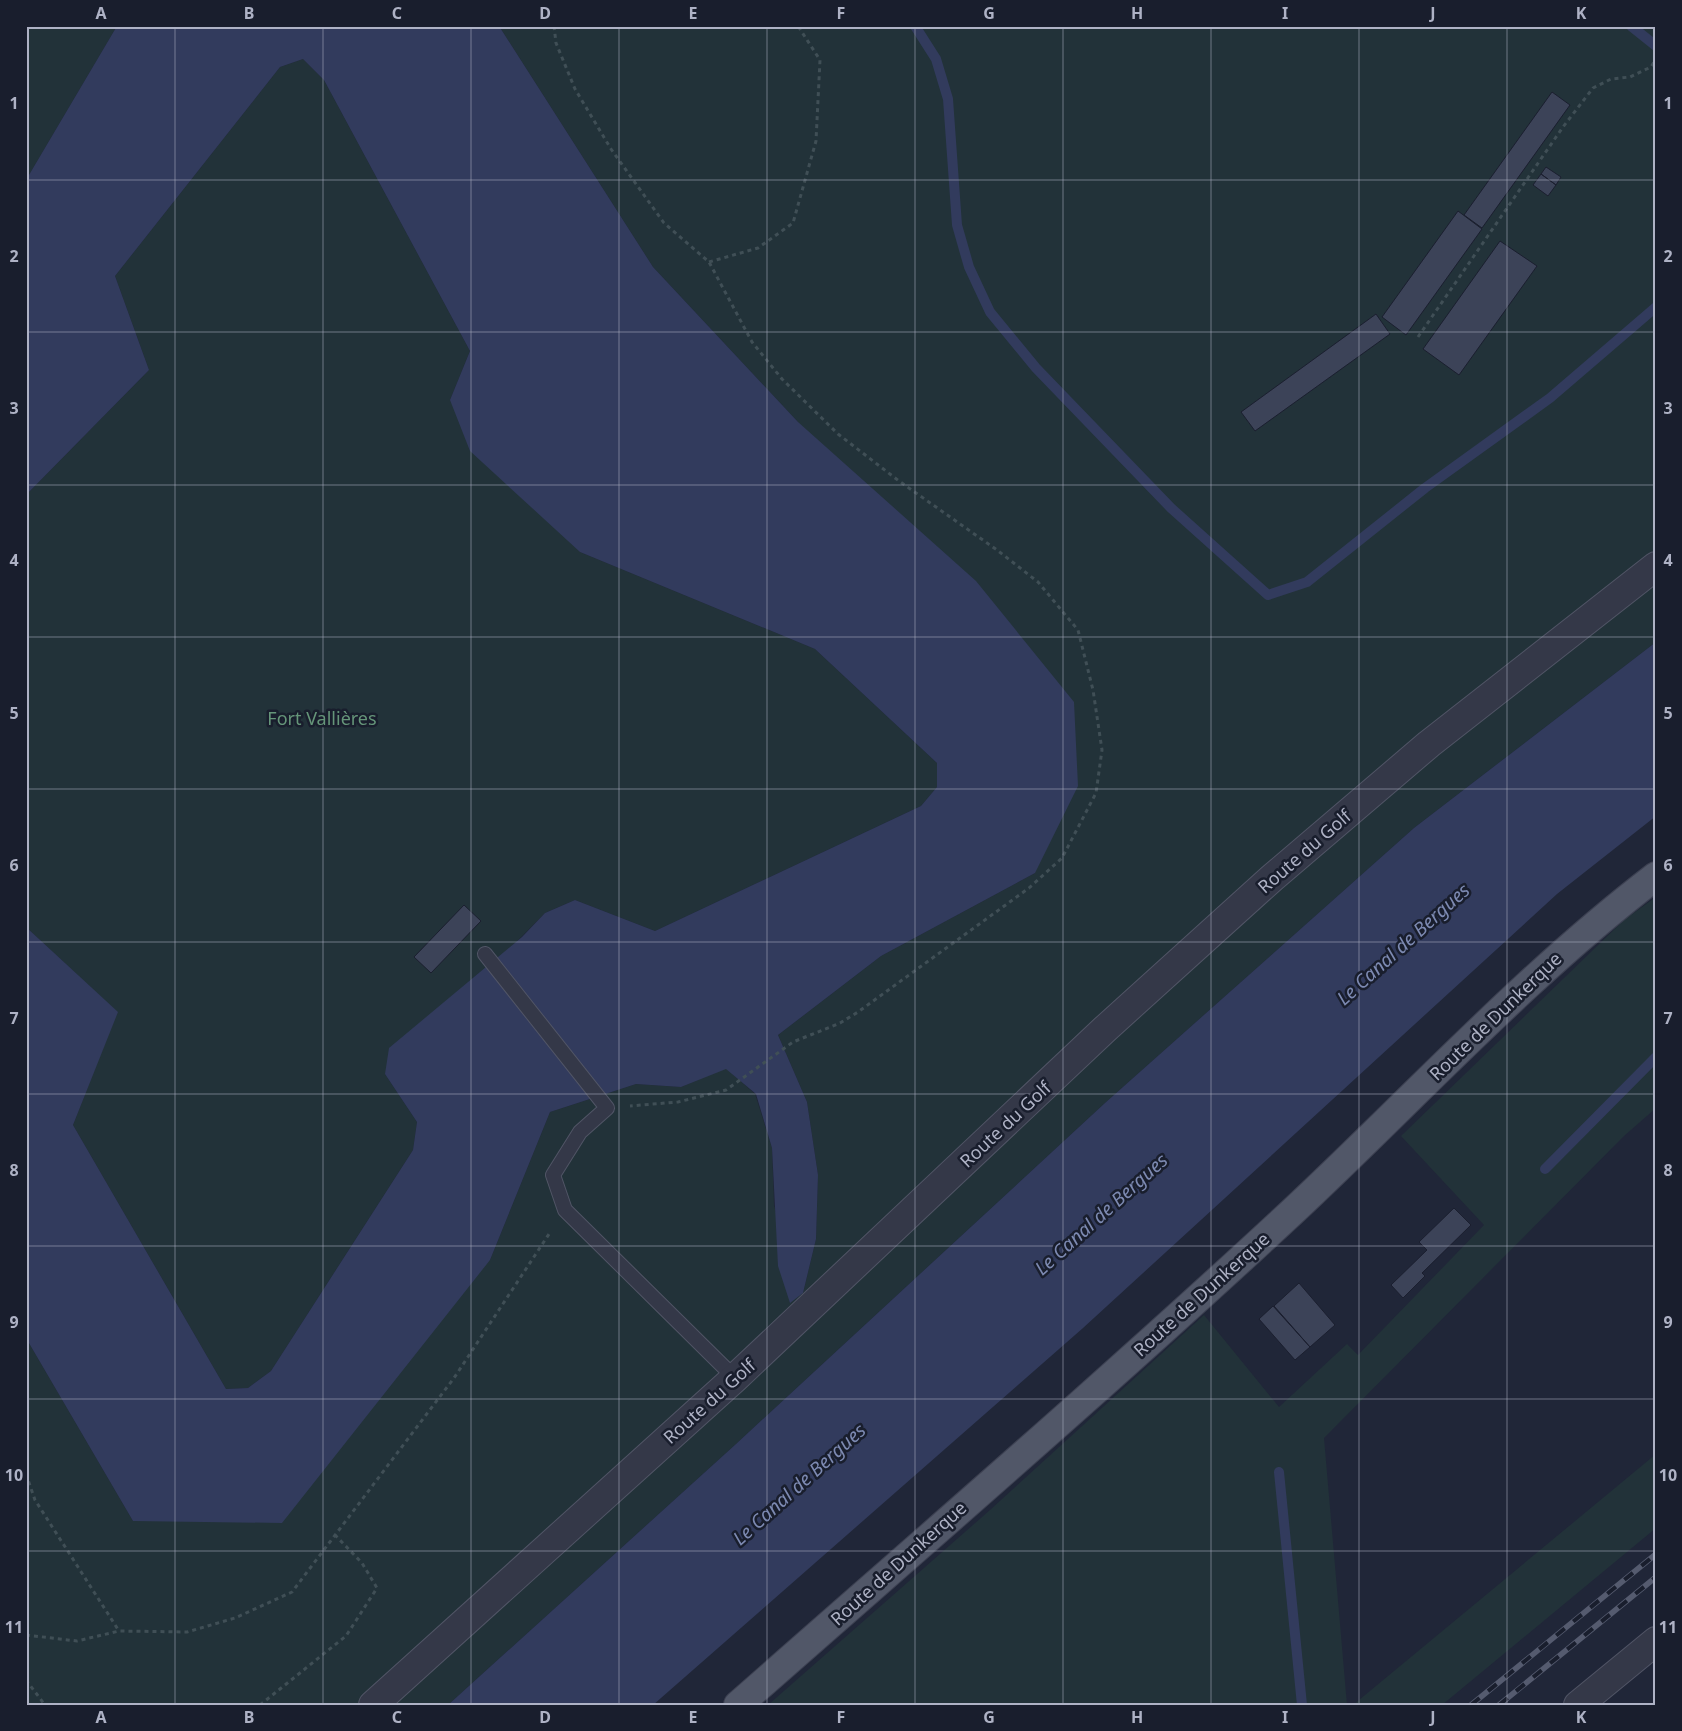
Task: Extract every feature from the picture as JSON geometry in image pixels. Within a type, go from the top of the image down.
[{"type":"main road","name":"Route de Dunkerque","points":[[738,1705],[1214,1284],[1340,1167],[1516,994],[1604,916],[1656,876]]},
{"type":"street","name":"Route du Golf","points":[[373,1705],[735,1378],[1105,1029],[1272,878],[1429,744],[1656,566]]},
{"type":"street","points":[[1578,1705],[1656,1641]]},
{"type":"lane","points":[[485,954],[607,1108],[580,1132],[553,1174],[565,1210],[735,1378]]},
{"type":"path","points":[[554,26],[556,43],[575,89],[611,149],[664,223],[710,262],[752,342],[782,380],[838,434],[1038,582],[1078,630],[1093,690],[1102,750],[1096,793],[1062,858],[1030,888],[995,914],[858,1012],[840,1023],[793,1042],[726,1090],[678,1102],[607,1108]]},
{"type":"path","points":[[710,262],[758,248],[793,223],[816,141],[820,60],[798,26]]},
{"type":"path","points":[[1418,338],[1562,127],[1593,88],[1611,79],[1630,77],[1651,66],[1656,59]]},
{"type":"path","points":[[26,1635],[77,1641],[119,1631],[187,1632],[235,1618],[292,1592],[454,1378],[565,1210]]},
{"type":"path","points":[[26,1474],[36,1500],[119,1631]]},
{"type":"path","points":[[260,1705],[346,1636],[377,1588],[362,1563],[336,1536]]},
{"type":"path","points":[[26,1680],[45,1705]]},
{"type":"green space","points":[[26,26],[117,26],[26,180]]},
{"type":"green space","points":[[499,26],[1656,26],[1656,642],[1414,828],[1105,1103],[736,1444],[448,1705],[26,1705],[26,1338],[133,1521],[490,1260],[550,1112],[636,1084],[681,1087],[726,1068],[755,1094],[772,1148],[774,1206],[803,1293],[816,1239],[818,1175],[807,1102],[778,1035],[881,956],[1035,873],[798,422],[653,267]]},
{"type":"green space","name":"Fort Vallières","points":[[303,59],[324,80],[470,351],[450,400],[580,552],[815,649],[937,763],[937,787],[921,806],[655,931],[575,900],[545,913],[385,1074],[417,1122],[413,1150],[271,1371],[248,1388],[226,1389],[73,1125],[117,1012],[26,927],[26,495],[149,370],[115,276],[280,67]]},
{"type":"green space","points":[[1656,897],[1656,1108],[1624,1136],[1324,1438],[1347,1705],[768,1705],[990,1510],[1204,1315],[1279,1407],[1347,1344],[1358,1355],[1484,1225],[1401,1136],[1624,920]]},
{"type":"green space","points":[[1656,1454],[1656,1528],[1442,1705],[1353,1705]]},
{"type":"water","points":[[117,26],[499,26],[653,267],[798,422],[976,581],[1074,702],[1078,786],[1035,873],[881,956],[778,1035],[807,1102],[818,1175],[816,1239],[803,1293],[790,1303],[778,1266],[772,1148],[756,1094],[726,1069],[681,1087],[636,1084],[550,1112],[490,1260],[282,1523],[133,1521],[26,1338],[26,927],[118,1012],[73,1125],[226,1389],[248,1388],[271,1371],[413,1150],[417,1122],[385,1074],[389,1048],[522,937],[545,913],[575,900],[655,931],[921,806],[937,787],[937,763],[815,649],[580,552],[470,451],[450,400],[470,351],[324,80],[303,59],[280,67],[115,276],[149,370],[26,495],[26,180]]},
{"type":"water","name":"Le Canal de Bergues","points":[[1656,642],[1656,816],[1557,894],[1083,1328],[653,1705],[448,1705],[736,1444],[1105,1103],[1414,828]]},
{"type":"building","points":[[1552,92],[1570,105],[1482,228],[1464,215]]},
{"type":"building","points":[[1546,167],[1561,177],[1556,185],[1541,174]]},
{"type":"building","points":[[1541,174],[1556,185],[1548,196],[1533,185]]},
{"type":"building","points":[[1458,211],[1482,229],[1406,335],[1382,317]]},
{"type":"building","points":[[1500,241],[1537,266],[1459,375],[1423,349]]},
{"type":"building","points":[[1376,314],[1390,334],[1255,431],[1241,412]]},
{"type":"building","points":[[464,905],[481,921],[431,973],[414,957]]},
{"type":"building","points":[[1454,1208],[1471,1225],[1422,1273],[1425,1276],[1403,1298],[1391,1285],[1427,1250],[1419,1242]]},
{"type":"building","points":[[1299,1283],[1335,1325],[1310,1347],[1274,1306]]},
{"type":"building","points":[[1273,1306],[1310,1347],[1295,1360],[1259,1319]]},
{"type":"waterway","points":[[915,26],[936,59],[948,99],[957,225],[969,267],[990,312],[1036,368],[1171,508],[1268,595],[1307,582],[1425,488],[1550,398],[1656,307]]},
{"type":"waterway","points":[[1631,26],[1656,46]]},
{"type":"waterway","points":[[1545,1169],[1656,1057]]},
{"type":"waterway","points":[[1279,1472],[1302,1705]]},
{"type":"railway","points":[[1471,1705],[1656,1554]]},
{"type":"railway","points":[[1499,1705],[1656,1577]]}]
